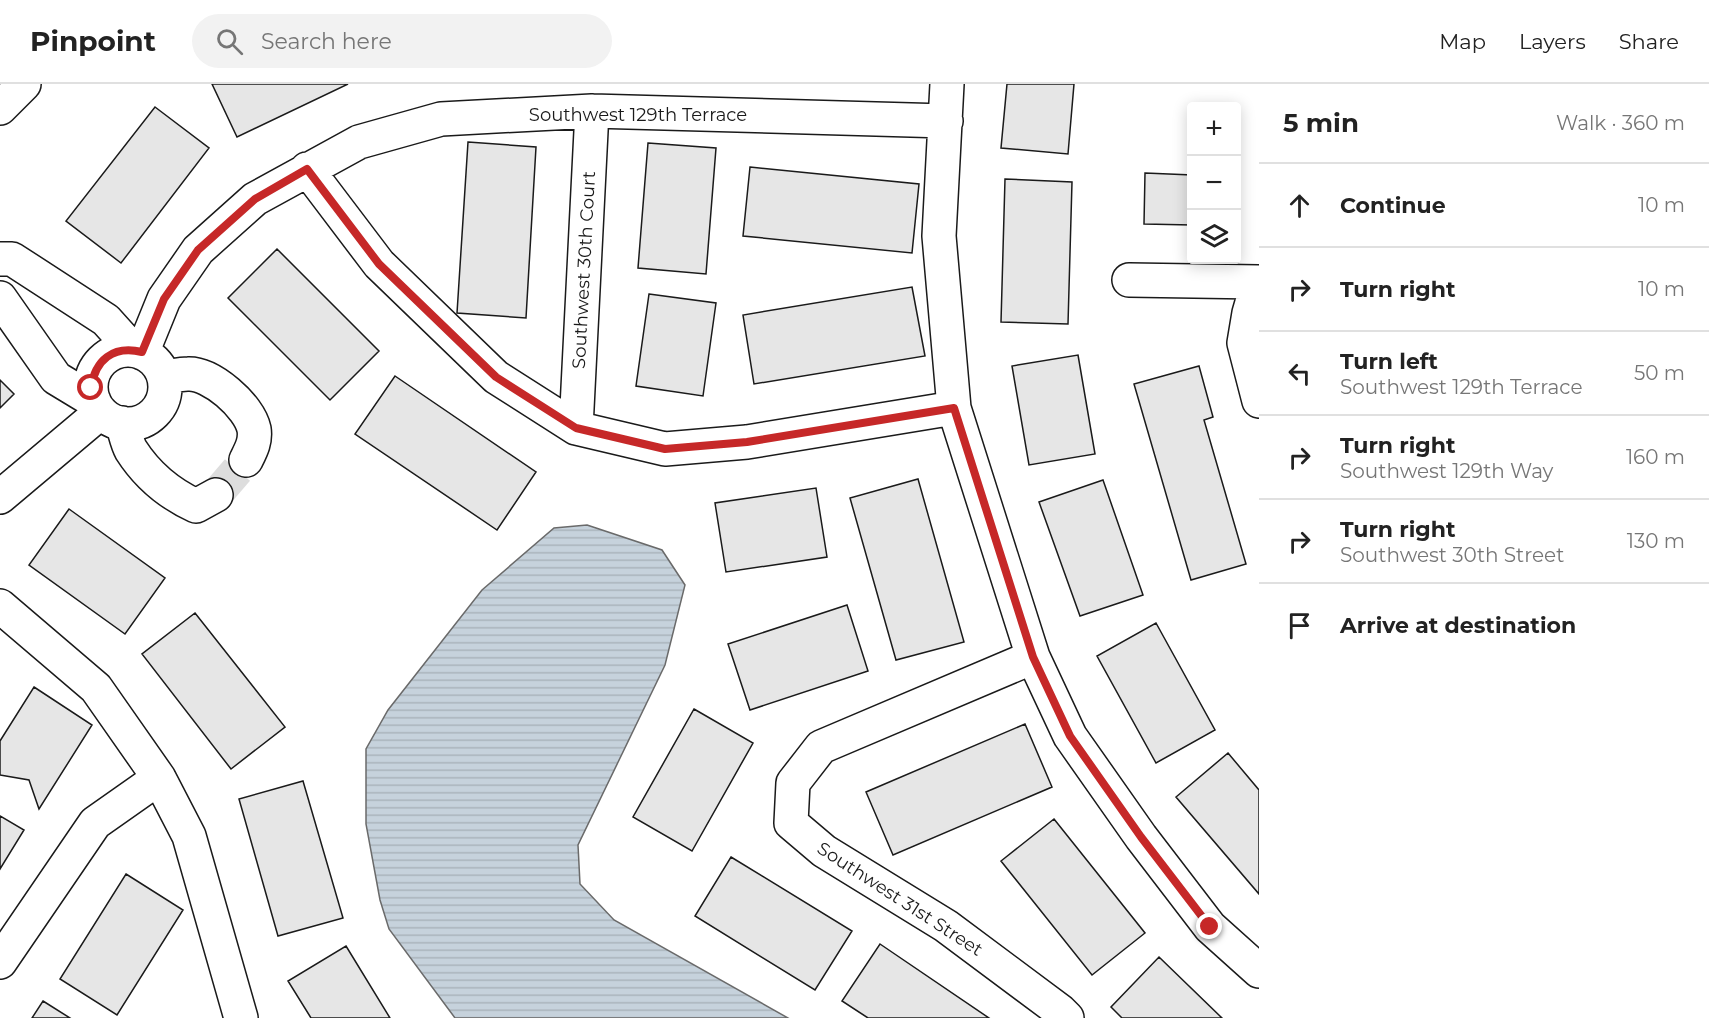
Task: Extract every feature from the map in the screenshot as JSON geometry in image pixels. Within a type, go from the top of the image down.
[{"type":"street","points":[[0,108],[24,84]]},
{"type":"street","points":[[947,84],[939,236],[954,408],[1033,657],[1070,736],[1141,837],[1210,927],[1259,971]]},
{"type":"street","name":"Southwest 129th Terrace","points":[[138,351],[164,299],[198,250],[255,199],[359,142],[441,119],[592,111],[946,121]]},
{"type":"street","name":"Southwest 30th Court","points":[[576,428],[592,111]]},
{"type":"street","points":[[307,169],[379,264],[496,377],[576,428],[665,449],[747,442],[954,408]]},
{"type":"street","points":[[0,260],[12,260],[106,320],[138,351],[159,367],[164,377],[165,390],[162,402],[146,420],[134,423],[106,412],[56,378],[0,298]]},
{"type":"street","points":[[1129,280],[1259,282],[1249,313],[1244,343],[1259,401]]},
{"type":"street","points":[[138,351],[121,351],[109,356],[99,364],[93,375],[91,388],[147,471],[178,498],[196,506],[216,495]]},
{"type":"street","points":[[164,377],[189,373],[208,379],[226,390],[249,416],[254,430],[254,446],[246,460]]},
{"type":"street","points":[[0,497],[106,412]]},
{"type":"street","points":[[0,606],[96,688],[159,778],[189,836],[241,1018]]},
{"type":"street","name":"Southwest 31st Street","points":[[1033,657],[821,747],[794,783],[791,823],[824,851],[946,926],[1067,1018]]},
{"type":"street","points":[[0,962],[94,823],[159,778]]},
{"type":"shaded area","points":[[587,525],[662,550],[685,585],[665,665],[578,845],[580,884],[614,920],[788,1018],[455,1018],[389,929],[380,900],[366,824],[366,749],[388,710],[482,590],[554,528]]},
{"type":"building","points":[[212,84],[348,84],[237,137]]},
{"type":"building","points":[[1007,84],[1074,84],[1068,154],[1001,148]]},
{"type":"building","points":[[155,107],[209,148],[121,263],[66,221]]},
{"type":"building","points":[[468,142],[536,147],[526,318],[457,313]]},
{"type":"building","points":[[648,143],[716,148],[706,274],[638,268]]},
{"type":"building","points":[[750,167],[919,184],[912,253],[743,236]]},
{"type":"building","points":[[1145,173],[1187,175],[1187,225],[1144,224]]},
{"type":"building","points":[[1005,179],[1072,182],[1068,324],[1001,322]]},
{"type":"building","points":[[277,249],[379,351],[330,400],[228,298]]},
{"type":"building","points":[[912,287],[925,356],[754,384],[743,315]]},
{"type":"building","points":[[649,294],[716,303],[703,396],[636,386]]},
{"type":"building","points":[[1078,355],[1095,454],[1029,465],[1012,366]]},
{"type":"building","points":[[1199,366],[1213,417],[1204,420],[1246,564],[1191,580],[1134,384]]},
{"type":"building","points":[[395,376],[536,472],[497,530],[355,434]]},
{"type":"building","points":[[0,380],[14,394],[0,408]]},
{"type":"building","points":[[918,479],[964,642],[896,660],[850,498]]},
{"type":"building","points":[[1103,480],[1143,595],[1080,616],[1039,502]]},
{"type":"building","points":[[816,488],[827,557],[726,572],[715,503]]},
{"type":"building","points":[[69,509],[165,578],[125,634],[29,565]]},
{"type":"building","points":[[847,605],[868,671],[750,710],[728,644]]},
{"type":"building","points":[[195,613],[285,727],[231,769],[142,654]]},
{"type":"building","points":[[1156,623],[1215,730],[1156,763],[1097,656]]},
{"type":"building","points":[[34,687],[92,725],[39,809],[29,780],[0,775],[0,741]]},
{"type":"building","points":[[694,709],[753,743],[692,851],[633,817]]},
{"type":"building","points":[[1025,724],[1052,787],[893,855],[866,792]]},
{"type":"building","points":[[1228,753],[1259,790],[1259,894],[1176,797]]},
{"type":"building","points":[[303,781],[343,918],[278,936],[239,799]]},
{"type":"building","points":[[0,816],[24,830],[0,869]]},
{"type":"building","points":[[1054,819],[1145,933],[1092,975],[1001,861]]},
{"type":"building","points":[[731,857],[852,931],[815,990],[695,916]]},
{"type":"building","points":[[126,874],[183,910],[117,1015],[60,979]]},
{"type":"building","points":[[880,944],[989,1018],[868,1018],[842,1001]]},
{"type":"building","points":[[346,946],[390,1018],[311,1018],[288,981]]},
{"type":"building","points":[[1159,957],[1222,1018],[1122,1018],[1111,1007]]},
{"type":"building","points":[[43,1001],[70,1018],[32,1018]]},
{"type":"tunnel","points":[[216,495],[246,460]]},
{"type":"route","points":[[91,388],[93,375],[99,364],[109,356],[121,351],[142,352],[164,299],[198,250],[255,199],[307,169],[379,264],[496,377],[576,428],[665,449],[747,442],[954,408],[1033,657],[1070,736],[1141,837],[1210,927]]}]
